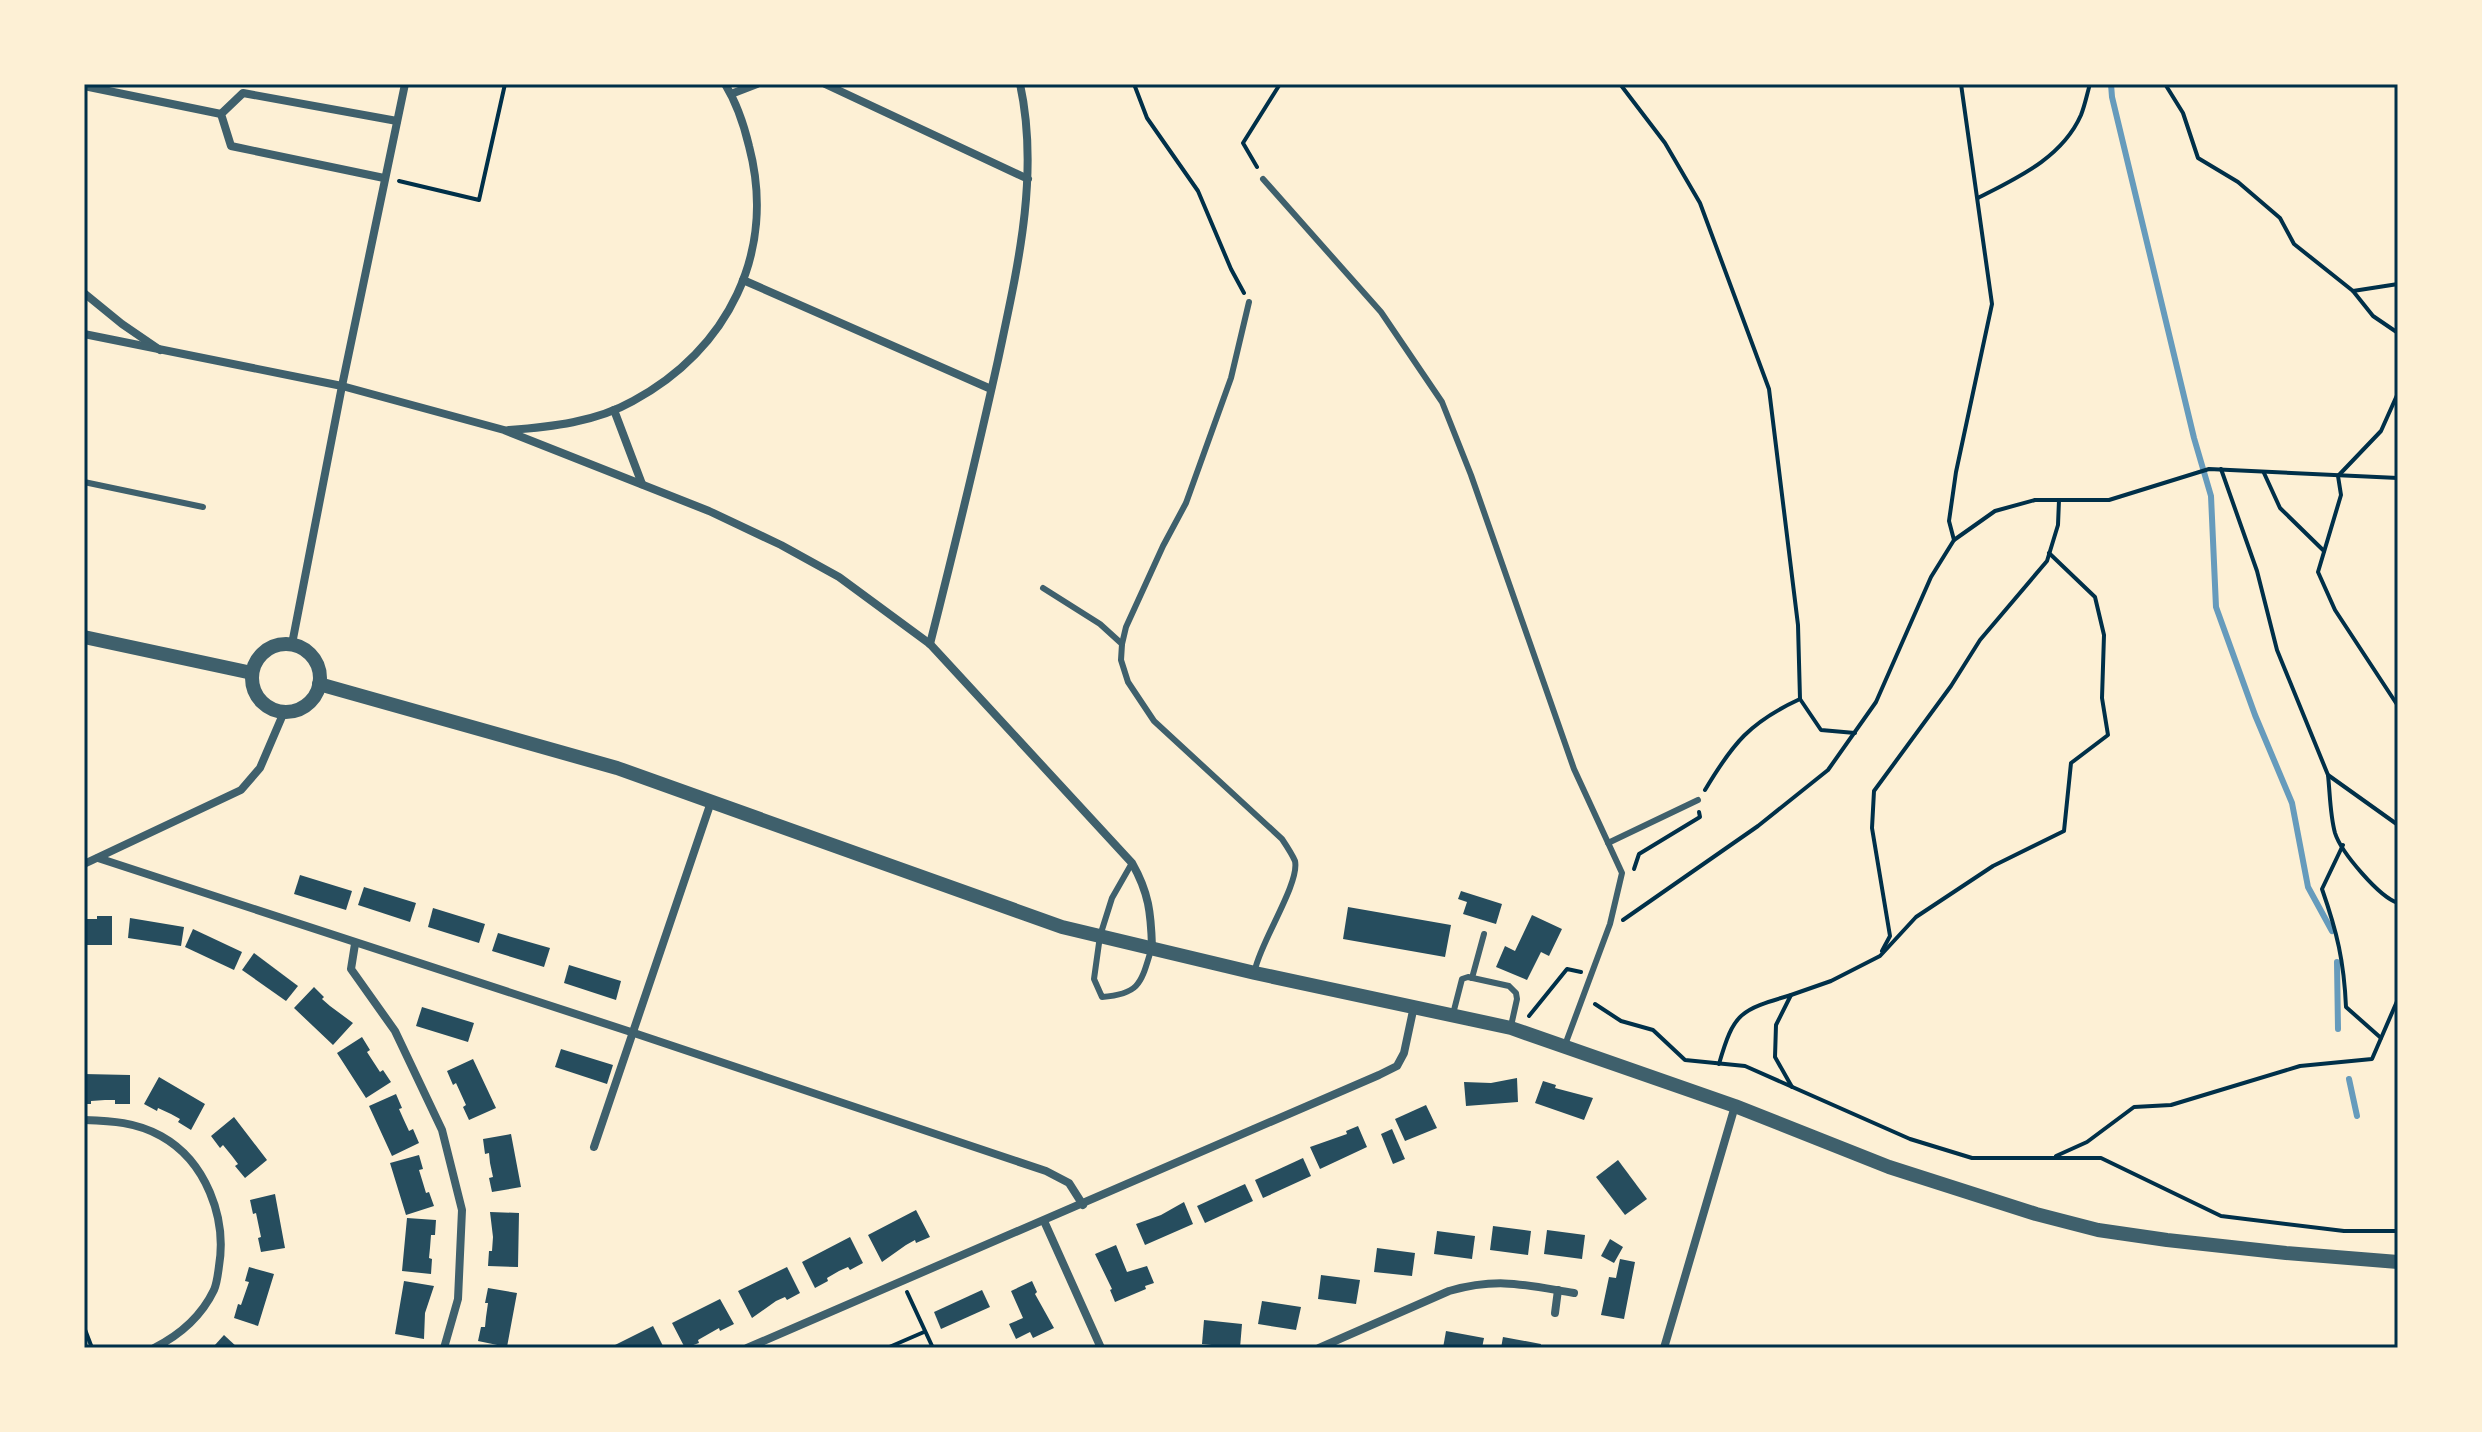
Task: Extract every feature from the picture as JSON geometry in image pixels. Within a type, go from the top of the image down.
[{"type":"street","points":[[292,644],[405,84]]},
{"type":"street","points":[[504,430],[566,423],[614,410],[667,381],[701,349],[727,313],[753,255],[758,196],[750,149],[725,84]]},
{"type":"street","points":[[731,94],[757,84]]},
{"type":"street","points":[[825,84],[1028,179]]},
{"type":"street","points":[[930,644],[991,389],[1021,239],[1028,179],[1028,139],[1020,84]]},
{"type":"street","points":[[84,86],[221,114]]},
{"type":"street","points":[[221,114],[243,93],[397,121]]},
{"type":"street","points":[[221,114],[231,146],[384,178]]},
{"type":"street","points":[[743,280],[991,389]]},
{"type":"street","points":[[84,293],[164,352]]},
{"type":"street","points":[[84,334],[342,386],[504,430],[709,511],[839,577],[930,644],[1132,863],[1146,889],[1152,947]]},
{"type":"street","points":[[614,410],[642,484]]},
{"type":"street","points":[[84,637],[252,673]]},
{"type":"street","points":[[292,644],[302,648],[317,663],[319,684],[316,694],[303,707],[284,712],[263,703],[252,684],[252,673],[256,662],[271,647],[292,644]]},
{"type":"street","points":[[319,684],[617,768],[1062,927],[1518,1030],[1735,1106],[1889,1167],[2036,1214],[2098,1230],[2271,1252],[2398,1262]]},
{"type":"street","points":[[84,864],[241,790],[260,768],[284,712]]},
{"type":"street","points":[[594,1147],[711,802]]},
{"type":"street","points":[[98,858],[1046,1171],[1069,1183],[1083,1205]]},
{"type":"street","points":[[355,944],[351,969],[395,1031],[442,1130],[462,1210],[458,1299],[444,1348]]},
{"type":"street","points":[[747,1348],[1083,1205],[1397,1066],[1404,1053],[1414,1006]]},
{"type":"street","points":[[1664,1348],[1735,1106]]},
{"type":"street","points":[[84,1120],[127,1122],[162,1136],[192,1162],[216,1203],[223,1244],[215,1288],[196,1319],[154,1348]]},
{"type":"street","points":[[1044,1221],[1101,1348]]},
{"type":"street","points":[[1319,1348],[1449,1291],[1468,1286],[1505,1282],[1574,1293]]},
{"type":"street","points":[[1555,1313],[1558,1290]]},
{"type":"lane","points":[[124,94],[127,84]]},
{"type":"lane","points":[[1263,179],[1381,312],[1442,402],[1471,475],[1563,740],[1622,873],[1610,924],[1565,1045]]},
{"type":"lane","points":[[1249,302],[1231,378],[1186,503],[1126,627],[1121,660],[1128,682],[1154,721],[1282,839],[1295,862],[1291,885],[1259,955],[1255,973]]},
{"type":"lane","points":[[84,482],[203,507]]},
{"type":"lane","points":[[1043,588],[1100,624],[1122,644]]},
{"type":"lane","points":[[1608,843],[1698,800]]},
{"type":"lane","points":[[1132,863],[1112,898],[1100,936],[1094,979],[1102,997],[1124,996],[1141,981],[1152,947]]},
{"type":"lane","points":[[1472,978],[1484,934]]},
{"type":"lane","points":[[1453,1014],[1462,979],[1472,978],[1509,986],[1516,993],[1518,1030]]},
{"type":"path","points":[[384,178],[479,200],[505,84]]},
{"type":"path","points":[[1134,84],[1147,118],[1198,191],[1231,269],[1249,302]]},
{"type":"path","points":[[1263,179],[1243,143],[1280,84]]},
{"type":"path","points":[[1620,84],[1665,143],[1700,203],[1769,389],[1798,625],[1800,699],[1821,730],[1847,734],[1857,732]]},
{"type":"path","points":[[1954,540],[1949,521],[1956,472],[1992,304],[1961,84]]},
{"type":"path","points":[[1978,198],[2019,177],[2059,148],[2080,115],[2090,84]]},
{"type":"path","points":[[2165,84],[2183,113],[2198,158],[2238,182],[2280,218],[2294,244],[2353,291],[2373,316],[2398,333]]},
{"type":"path","points":[[2353,291],[2398,284]]},
{"type":"path","points":[[2338,476],[2381,431],[2398,393]]},
{"type":"path","points":[[1619,911],[1615,923],[1642,909],[1758,826],[1828,770],[1876,702],[1931,577],[1954,540],[1995,511],[2035,500],[2109,500],[2204,471],[2221,469],[2398,478]]},
{"type":"path","points":[[2221,469],[2257,571],[2277,650],[2328,775],[2335,834],[2367,880],[2389,900],[2398,903]]},
{"type":"path","points":[[2264,473],[2280,508],[2324,551]]},
{"type":"path","points":[[2338,476],[2341,495],[2318,572],[2335,610],[2398,706]]},
{"type":"path","points":[[1880,956],[1890,936],[1872,828],[1874,791],[1951,686],[1980,640],[2047,561],[2058,525],[2059,500]]},
{"type":"path","points":[[1719,1064],[1729,1029],[1751,1007],[1831,981],[1880,956],[1916,917],[1993,866],[2064,831],[2071,763],[2108,735],[2102,698],[2104,635],[2095,597],[2049,553]]},
{"type":"path","points":[[1629,880],[1639,854],[1700,817],[1698,800],[1730,748],[1769,713],[1800,699]]},
{"type":"path","points":[[2328,775],[2398,825]]},
{"type":"path","points":[[2343,845],[2322,889],[2344,962],[2346,1007],[2381,1038]]},
{"type":"path","points":[[1518,1030],[1567,969],[1591,975]]},
{"type":"path","points":[[1791,995],[1776,1025],[1775,1057],[1792,1087]]},
{"type":"path","points":[[1583,996],[1621,1021],[1653,1030],[1685,1060],[1745,1066],[1910,1139],[1972,1158],[2101,1158],[2221,1216],[2344,1231],[2398,1231]]},
{"type":"path","points":[[2053,1157],[2087,1142],[2134,1107],[2171,1105],[2300,1066],[2372,1059],[2398,999]]},
{"type":"path","points":[[909,1297],[933,1348]]},
{"type":"path","points":[[84,1327],[92,1348]]},
{"type":"path","points":[[887,1348],[924,1332]]},
{"type":"building","points":[[300,875],[352,891],[346,910],[294,894]]},
{"type":"building","points":[[364,887],[416,903],[410,922],[358,905]]},
{"type":"building","points":[[1461,891],[1502,904],[1496,924],[1463,914],[1467,902],[1458,899]]},
{"type":"building","points":[[1348,907],[1451,925],[1445,957],[1343,939]]},
{"type":"building","points":[[433,908],[485,924],[479,943],[428,927]]},
{"type":"building","points":[[1532,915],[1562,929],[1549,956],[1541,952],[1527,980],[1496,967],[1505,946],[1515,951]]},
{"type":"building","points":[[97,916],[112,916],[112,945],[84,945],[84,919],[97,919]]},
{"type":"building","points":[[130,918],[184,927],[181,946],[128,938]]},
{"type":"building","points":[[193,929],[242,952],[234,970],[185,947]]},
{"type":"building","points":[[498,933],[550,948],[544,967],[492,951]]},
{"type":"building","points":[[254,953],[298,986],[286,1001],[242,970]]},
{"type":"building","points":[[569,965],[621,981],[616,1000],[564,983]]},
{"type":"building","points":[[314,987],[324,997],[322,999],[353,1023],[333,1045],[294,1008]]},
{"type":"building","points":[[422,1007],[474,1023],[468,1042],[416,1026]]},
{"type":"building","points":[[362,1037],[370,1050],[367,1052],[391,1082],[366,1098],[337,1053]]},
{"type":"building","points":[[561,1049],[613,1065],[607,1084],[555,1067]]},
{"type":"building","points":[[473,1059],[496,1108],[469,1120],[463,1107],[466,1105],[447,1071]]},
{"type":"building","points":[[84,1074],[130,1075],[130,1104],[105,1100],[84,1104]]},
{"type":"building","points":[[159,1077],[205,1104],[191,1130],[171,1114],[144,1104]]},
{"type":"building","points":[[1517,1078],[1518,1102],[1466,1106],[1464,1082],[1491,1083]]},
{"type":"building","points":[[1543,1081],[1556,1085],[1555,1088],[1593,1098],[1584,1120],[1535,1103]]},
{"type":"building","points":[[396,1094],[409,1131],[413,1129],[419,1143],[392,1156],[369,1106]]},
{"type":"building","points":[[1426,1105],[1437,1128],[1405,1141],[1395,1119]]},
{"type":"building","points":[[234,1117],[267,1160],[245,1178],[235,1166],[238,1164],[232,1156],[223,1145],[220,1148],[211,1136]]},
{"type":"building","points":[[1358,1126],[1367,1147],[1320,1169],[1310,1147],[1347,1134],[1346,1131]]},
{"type":"building","points":[[1392,1129],[1405,1159],[1393,1164],[1381,1134]]},
{"type":"building","points":[[511,1134],[521,1187],[492,1192],[489,1153],[485,1154],[483,1139]]},
{"type":"building","points":[[419,1155],[423,1169],[419,1170],[434,1206],[406,1215],[390,1163]]},
{"type":"building","points":[[1303,1158],[1311,1176],[1263,1198],[1255,1180]]},
{"type":"building","points":[[1618,1160],[1647,1199],[1625,1215],[1596,1177]]},
{"type":"building","points":[[1245,1184],[1253,1201],[1205,1223],[1197,1206]]},
{"type":"building","points":[[275,1194],[285,1248],[261,1252],[256,1213],[253,1214],[250,1200]]},
{"type":"building","points":[[1184,1202],[1193,1224],[1145,1245],[1136,1224]]},
{"type":"building","points":[[916,1210],[930,1237],[916,1243],[915,1240],[882,1262],[868,1235]]},
{"type":"building","points":[[490,1212],[519,1213],[518,1267],[488,1266],[493,1237]]},
{"type":"building","points":[[407,1218],[436,1220],[435,1235],[431,1235],[431,1274],[402,1271]]},
{"type":"building","points":[[1493,1226],[1531,1231],[1528,1255],[1490,1250]]},
{"type":"building","points":[[1547,1230],[1585,1235],[1582,1259],[1544,1254]]},
{"type":"building","points":[[1437,1231],[1475,1236],[1472,1259],[1434,1254]]},
{"type":"building","points":[[850,1237],[863,1263],[850,1270],[848,1267],[839,1271],[815,1288],[802,1262]]},
{"type":"building","points":[[1610,1239],[1623,1247],[1614,1263],[1601,1256]]},
{"type":"building","points":[[1116,1245],[1127,1272],[1147,1266],[1154,1283],[1115,1302],[1095,1254]]},
{"type":"building","points":[[1377,1248],[1415,1253],[1412,1276],[1374,1272]]},
{"type":"building","points":[[1620,1259],[1635,1262],[1624,1319],[1601,1315],[1609,1277],[1616,1278]]},
{"type":"building","points":[[249,1267],[274,1274],[258,1326],[234,1318],[249,1282],[245,1281]]},
{"type":"building","points":[[787,1267],[800,1293],[787,1300],[785,1297],[776,1301],[752,1318],[738,1291]]},
{"type":"building","points":[[1321,1275],[1360,1280],[1356,1304],[1318,1299]]},
{"type":"building","points":[[404,1281],[434,1286],[425,1313],[424,1339],[395,1334]]},
{"type":"building","points":[[1032,1281],[1035,1294],[1054,1328],[1033,1338],[1030,1332],[1016,1339],[1009,1324],[1023,1318],[1011,1291]]},
{"type":"building","points":[[488,1288],[517,1293],[507,1347],[478,1341],[481,1327],[485,1327]]},
{"type":"building","points":[[982,1290],[990,1307],[941,1329],[934,1312]]},
{"type":"building","points":[[720,1299],[734,1324],[720,1331],[719,1328],[698,1340],[699,1343],[685,1348],[672,1323]]},
{"type":"building","points":[[1262,1301],[1301,1307],[1296,1330],[1258,1324]]},
{"type":"building","points":[[1204,1320],[1242,1324],[1240,1348],[1202,1344]]},
{"type":"building","points":[[653,1326],[664,1348],[609,1348]]},
{"type":"building","points":[[1446,1331],[1484,1338],[1482,1348],[1443,1348]]},
{"type":"building","points":[[224,1335],[238,1348],[216,1348],[214,1346]]},
{"type":"building","points":[[1503,1337],[1541,1344],[1540,1348],[1501,1348]]},
{"type":"waterway","points":[[2111,84],[2194,438],[2211,496],[2216,607],[2255,715],[2292,803],[2308,887],[2332,931]]},
{"type":"waterway","points":[[2337,962],[2338,1029]]},
{"type":"waterway","points":[[2349,1079],[2357,1116]]}]
